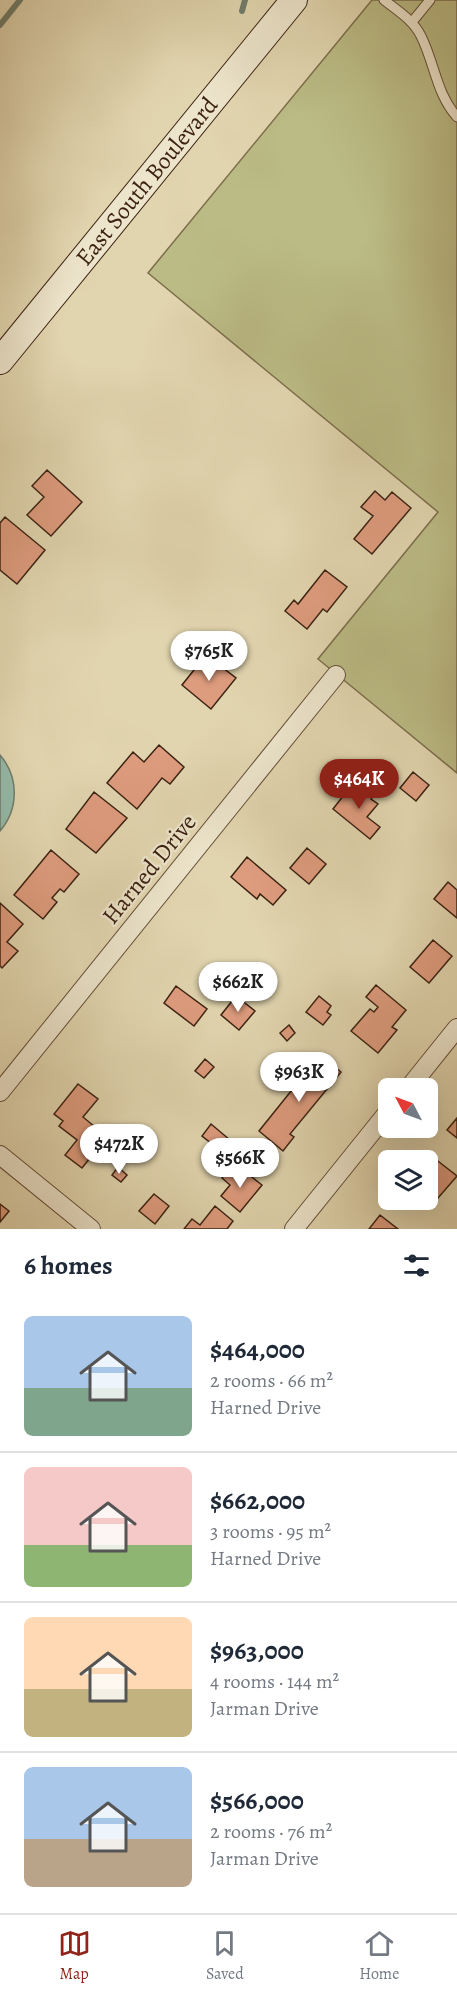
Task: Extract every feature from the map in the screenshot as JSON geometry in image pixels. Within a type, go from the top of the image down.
[{"type":"street","name":"East South Boulevard","points":[[0,361],[294,0]]},
{"type":"street","name":"Harned Drive","points":[[0,1092],[336,675]]},
{"type":"street","points":[[417,1078],[457,1028]]},
{"type":"street","points":[[294,1229],[378,1124]]},
{"type":"street","points":[[0,1155],[91,1229]]},
{"type":"lane","points":[[384,0],[412,22],[421,36],[442,98],[457,117]]},
{"type":"lane","points":[[412,22],[430,0]]},
{"type":"green space","points":[[372,0],[457,0],[457,773],[318,659],[438,512],[148,273]]},
{"type":"shaded area","points":[[0,755],[11,773],[14,793],[11,813],[0,831]]},
{"type":"building","points":[[47,470],[82,502],[51,536],[27,515],[44,497],[32,486]]},
{"type":"building","points":[[375,491],[385,500],[392,492],[411,508],[372,554],[354,539],[373,516],[361,507]]},
{"type":"building","points":[[5,517],[45,550],[17,584],[0,570],[0,523]]},
{"type":"building","points":[[325,570],[347,587],[327,612],[323,609],[307,629],[285,611],[294,600],[298,604]]},
{"type":"building","points":[[230,642],[239,651],[224,669],[214,661]]},
{"type":"building","points":[[206,655],[236,678],[211,709],[182,685]]},
{"type":"building","points":[[159,745],[184,767],[170,784],[162,778],[137,809],[107,783],[133,752],[144,762]]},
{"type":"building","points":[[413,772],[429,785],[416,801],[400,788]]},
{"type":"building","points":[[367,786],[376,793],[371,799],[378,804],[367,817],[380,827],[370,839],[333,809],[347,791],[352,794],[357,787],[362,792]]},
{"type":"building","points":[[94,792],[127,818],[96,853],[66,829]]},
{"type":"building","points":[[307,848],[326,864],[309,884],[290,868]]},
{"type":"building","points":[[51,850],[79,874],[64,892],[60,889],[52,898],[57,902],[43,919],[14,895]]},
{"type":"building","points":[[247,857],[286,890],[273,905],[260,894],[257,899],[231,877]]},
{"type":"building","points":[[448,882],[457,890],[457,918],[434,899]]},
{"type":"building","points":[[0,903],[23,924],[7,942],[18,951],[2,968],[0,966]]},
{"type":"building","points":[[433,940],[452,956],[429,983],[410,967]]},
{"type":"building","points":[[376,985],[406,1010],[392,1027],[397,1030],[378,1053],[351,1031],[370,1009],[374,1012],[378,1007],[366,997]]},
{"type":"building","points":[[176,986],[207,1009],[194,1026],[164,1003]]},
{"type":"building","points":[[236,996],[255,1011],[239,1030],[221,1015]]},
{"type":"building","points":[[319,996],[331,1006],[327,1012],[331,1015],[323,1025],[306,1012]]},
{"type":"building","points":[[289,1025],[295,1033],[287,1041],[280,1033]]},
{"type":"building","points":[[320,1055],[341,1072],[290,1134],[294,1137],[283,1151],[259,1131]]},
{"type":"building","points":[[205,1059],[214,1067],[204,1078],[195,1071]]},
{"type":"building","points":[[78,1084],[98,1099],[83,1117],[107,1137],[82,1168],[65,1155],[77,1140],[59,1126],[63,1121],[54,1114]]},
{"type":"building","points":[[457,1118],[457,1138],[447,1130]]},
{"type":"building","points":[[211,1124],[230,1140],[221,1151],[202,1136]]},
{"type":"building","points":[[438,1161],[457,1176],[438,1198]]},
{"type":"building","points":[[118,1167],[127,1175],[121,1182],[112,1175]]},
{"type":"building","points":[[229,1169],[237,1176],[243,1170],[262,1185],[240,1212],[221,1196],[230,1185],[222,1178]]},
{"type":"building","points":[[154,1194],[169,1206],[155,1224],[139,1211]]},
{"type":"building","points":[[0,1204],[9,1211],[0,1222]]},
{"type":"building","points":[[215,1206],[233,1221],[227,1229],[184,1229],[192,1219],[200,1225]]},
{"type":"building","points":[[380,1215],[398,1229],[369,1229]]},
{"type":"waterway","points":[[0,25],[20,0]]},
{"type":"waterway","points":[[242,11],[245,0]]}]
